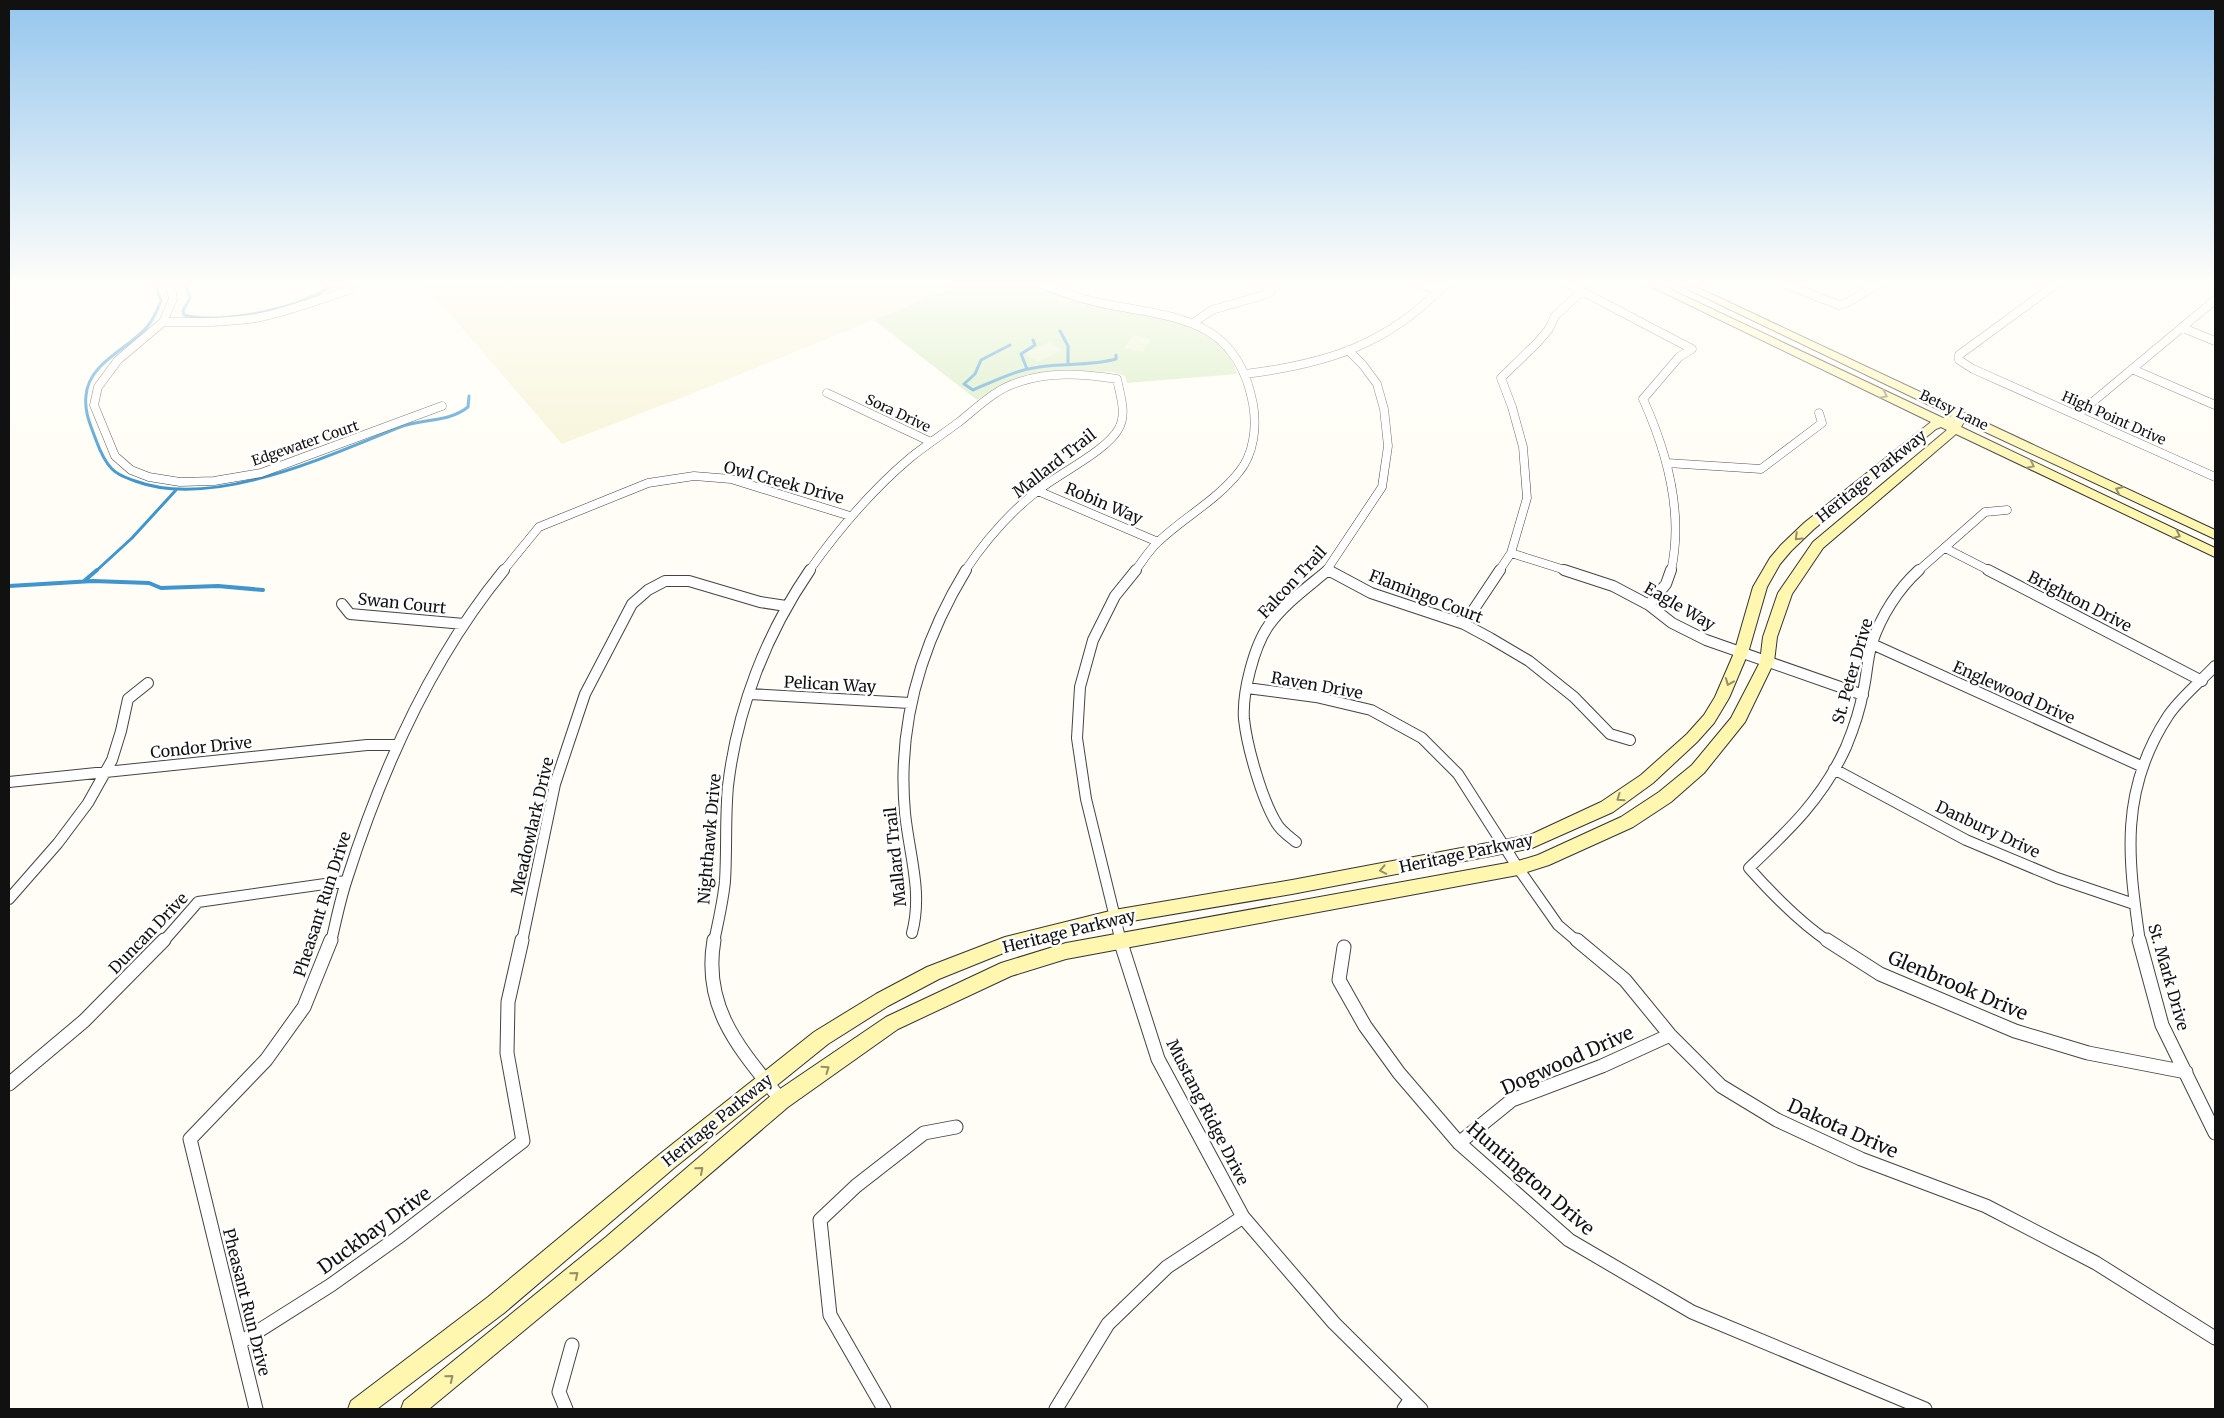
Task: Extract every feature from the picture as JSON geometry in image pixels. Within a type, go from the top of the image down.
[{"type":"main road","name":"Betsy Lane","points":[[1795,350],[1953,423],[2163,511],[2215,535]]},
{"type":"main road","name":"Betsy Lane","points":[[1811,350],[2215,553]]},
{"type":"main road","name":"Heritage Parkway","points":[[359,1409],[496,1304],[766,1080],[821,1038],[882,1000],[933,973],[1005,945],[1114,917],[1292,888],[1532,841],[1607,807],[1647,779],[1692,738],[1709,719],[1722,698],[1741,653],[1746,627],[1760,587],[1775,561],[1786,548],[1809,526],[1932,426],[1953,423],[1950,436],[1818,545],[1785,593],[1770,637],[1767,662],[1737,722],[1698,769],[1665,797],[1627,822],[1543,860],[1518,868],[1066,951],[1008,969],[892,1023],[781,1100],[613,1244],[412,1409]]},
{"type":"main road","points":[[2152,523],[2163,511]]},
{"type":"street","name":"Edgewater Court","points":[[130,350],[118,360],[98,387],[94,404],[114,456],[131,470],[149,477],[180,482],[214,482],[261,473],[442,406]]},
{"type":"street","name":"Mustang Ridge Drive","points":[[1232,350],[1245,374],[1255,417],[1255,430],[1247,458],[1230,484],[1218,496],[1158,542],[1115,596],[1093,640],[1080,687],[1078,738],[1086,799],[1120,940],[1158,1059],[1244,1217],[1334,1323],[1412,1406]]},
{"type":"street","points":[[1245,374],[1298,366],[1347,350]]},
{"type":"street","name":"Falcon Trail","points":[[1296,842],[1277,825],[1255,772],[1244,718],[1247,688],[1256,650],[1269,625],[1290,602],[1328,570],[1382,487],[1388,446],[1384,409],[1378,384],[1348,350]]},
{"type":"street","points":[[1464,624],[1511,553],[1527,498],[1523,446],[1512,407],[1501,378],[1530,350]]},
{"type":"street","points":[[1649,605],[1667,582],[1674,555],[1675,507],[1667,463],[1643,399],[1679,357],[1690,350]]},
{"type":"street","name":"High Point Drive","points":[[1966,350],[1958,357],[1965,365],[2215,477]]},
{"type":"street","points":[[2077,415],[2155,350]]},
{"type":"street","points":[[2132,369],[2215,405]]},
{"type":"street","name":"Nighthawk Drive","points":[[781,1100],[730,1033],[717,1005],[710,973],[714,932],[723,897],[728,787],[738,730],[766,648],[786,606],[826,546],[850,516],[884,481],[993,394],[1016,383],[1056,375],[1084,374],[1117,379]]},
{"type":"street","name":"Mallard Trail","points":[[912,933],[917,907],[903,785],[906,728],[910,703],[930,639],[960,579],[1003,524],[1038,491],[1101,446],[1117,431],[1124,415],[1117,379]]},
{"type":"street","name":"Sora Drive","points":[[828,393],[931,442]]},
{"type":"street","points":[[1667,463],[1761,469],[1822,423],[1819,412]]},
{"type":"street","name":"Owl Creek Drive","points":[[540,528],[648,483],[694,476],[731,480],[850,516]]},
{"type":"street","name":"Robin Way","points":[[1038,491],[1087,513],[1111,520],[1158,542]]},
{"type":"street","name":"St. Peter Drive","points":[[1749,868],[1788,831],[1823,790],[1846,746],[1863,695],[1872,644],[1886,611],[1909,579],[1985,512],[2007,510]]},
{"type":"street","name":"Pheasant Run Drive","points":[[256,1409],[190,1139],[266,1060],[304,1007],[331,941],[346,882],[369,814],[397,745],[420,698],[464,624],[490,587],[540,528]]},
{"type":"street","name":"Brighton Drive","points":[[1945,548],[2202,680]]},
{"type":"street","name":"Eagle Way","points":[[1511,553],[1613,586],[1649,605],[1672,623],[1706,640],[1863,695]]},
{"type":"street","name":"Flamingo Court","points":[[1328,570],[1371,593],[1464,624],[1529,661],[1574,697],[1610,734],[1630,740]]},
{"type":"street","name":"Meadowlark Drive","points":[[523,1141],[507,1053],[508,1002],[535,885],[555,784],[585,694],[632,604],[648,590],[665,581],[688,581],[760,602],[786,606]]},
{"type":"street","name":"Swan Court","points":[[342,604],[350,614],[464,624]]},
{"type":"street","name":"Englewood Drive","points":[[1872,644],[2143,767]]},
{"type":"street","name":"St. Mark Drive","points":[[2215,666],[2169,715],[2147,754],[2132,805],[2130,872],[2140,945],[2162,1025],[2215,1133]]},
{"type":"street","points":[[9,899],[60,842],[88,802],[107,771],[121,736],[128,699],[148,683]]},
{"type":"street","name":"Raven Drive","points":[[1247,688],[1316,697],[1370,710],[1422,738],[1458,774],[1518,868]]},
{"type":"street","name":"Pelican Way","points":[[749,694],[910,703]]},
{"type":"street","name":"Condor Drive","points":[[9,782],[367,745],[397,745]]},
{"type":"street","name":"Danbury Drive","points":[[1834,769],[1966,840],[2057,878],[2134,904]]},
{"type":"street","name":"Dakota Drive","points":[[1518,868],[1558,924],[1625,980],[1670,1035],[1721,1086],[1777,1120],[1861,1159],[1986,1206],[2096,1263],[2215,1338]]},
{"type":"street","name":"Glenbrook Drive","points":[[1749,868],[1770,892],[1814,932],[1880,974],[2015,1031],[2088,1053],[2186,1072]]},
{"type":"street","name":"Duncan Drive","points":[[9,1084],[31,1067],[128,979],[198,902],[346,882]]},
{"type":"street","name":"Huntington Drive","points":[[1344,947],[1339,980],[1365,1026],[1399,1073],[1458,1143],[1569,1240],[1692,1312],[1925,1409]]},
{"type":"street","name":"Dogwood Drive","points":[[1458,1143],[1512,1100],[1602,1066],[1670,1035]]},
{"type":"street","points":[[884,1409],[830,1315],[820,1220],[856,1186],[924,1133],[956,1127]]},
{"type":"street","name":"Duckbay Drive","points":[[241,1342],[338,1280],[397,1238],[523,1141]]},
{"type":"street","points":[[1056,1409],[1108,1324],[1167,1267],[1244,1217]]},
{"type":"street","points":[[566,1409],[559,1392],[572,1345]]},
{"type":"shaded area","points":[[481,350],[799,350],[711,386],[562,444]]},
{"type":"green space","points":[[913,350],[1224,350],[1228,354],[1237,374],[1127,383],[1125,376],[1114,372],[1052,371],[1015,379],[993,389],[977,400]]},
{"type":"green space","points":[[1031,350],[1062,350],[1037,362],[1025,353]]},
{"type":"waterway","points":[[120,350],[101,366],[88,385],[86,396],[88,419],[104,459],[112,469],[123,477],[166,488],[199,489],[269,476],[339,452],[409,424],[452,416],[468,407],[469,396]]},
{"type":"waterway","points":[[1000,350],[981,360],[975,374],[964,384],[973,390],[1005,376],[1030,368],[1088,364],[1116,359],[1116,355]]},
{"type":"waterway","points":[[1027,350],[1021,354],[1027,369]]},
{"type":"waterway","points":[[1068,350],[1068,364]]},
{"type":"waterway","points":[[96,571],[132,538],[176,490]]},
{"type":"waterway","points":[[84,581],[97,570]]},
{"type":"waterway","points":[[9,586],[93,581],[149,583],[161,588],[218,586],[263,590]]}]
